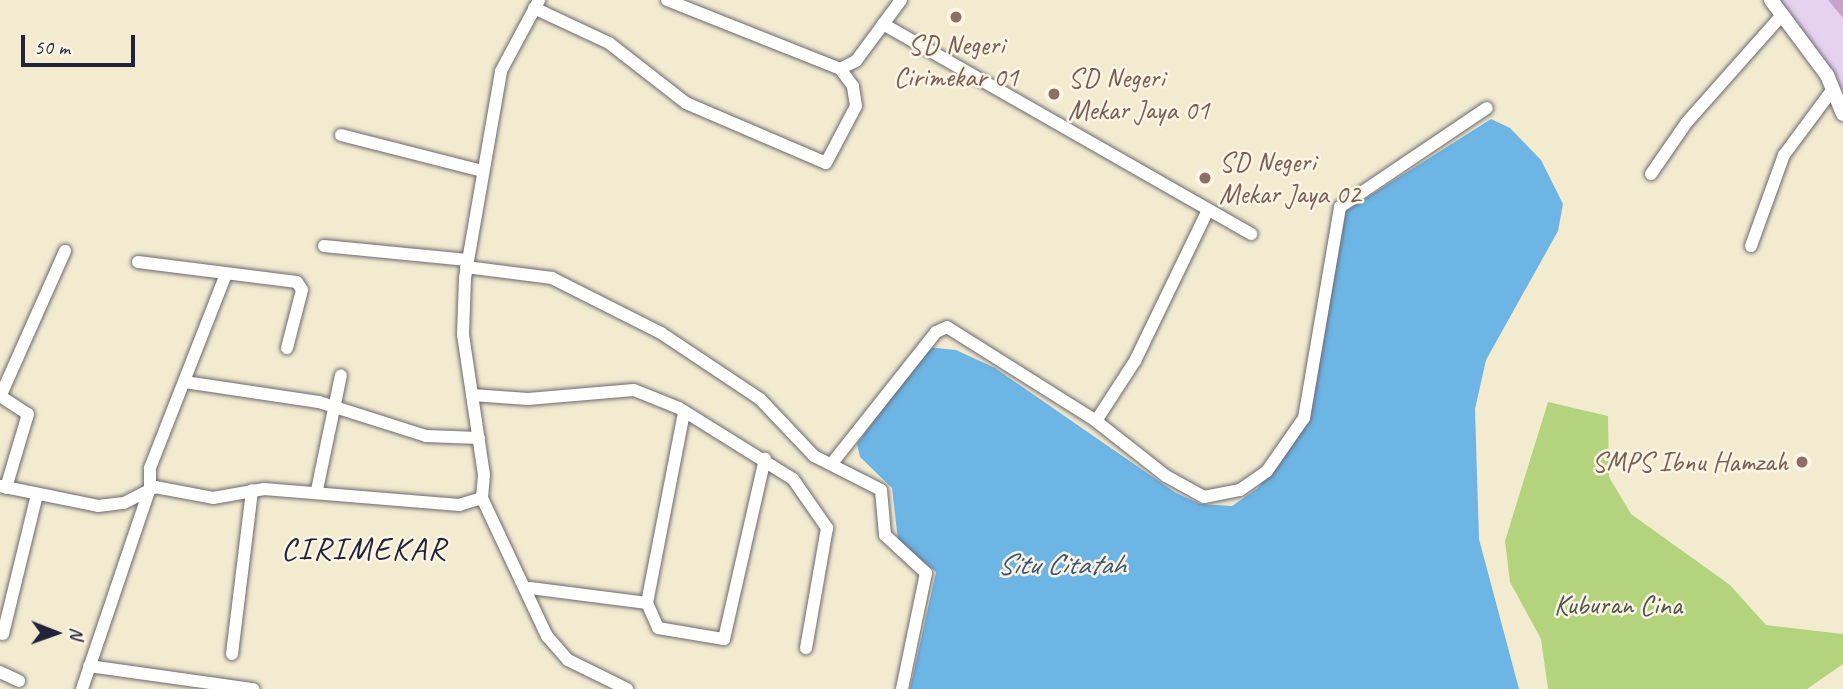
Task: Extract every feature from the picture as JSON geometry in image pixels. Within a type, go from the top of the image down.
[{"type":"street","points":[[627,689],[610,684],[568,660],[548,636],[482,498],[479,438],[463,335],[467,264],[501,71],[536,4],[609,43],[686,103],[826,163],[856,106],[853,86],[840,69],[667,0]]},
{"type":"street","points":[[840,69],[856,61],[901,0]]},
{"type":"street","points":[[1771,0],[1833,89],[1843,114]]},
{"type":"street","points":[[1651,174],[1687,122],[1783,15]]},
{"type":"street","points":[[883,24],[1251,234]]},
{"type":"street","points":[[1751,246],[1784,155],[1833,89]]},
{"type":"street","points":[[832,462],[936,332],[947,327],[1096,421],[1204,497],[1231,494],[1255,481],[1295,434],[1311,398],[1340,207],[1487,108]]},
{"type":"street","points":[[341,135],[482,171]]},
{"type":"street","points":[[1096,421],[1141,351],[1208,210]]},
{"type":"street","points":[[324,246],[552,278],[661,333],[722,369],[760,399],[806,450],[884,493],[885,535],[924,567],[902,689]]},
{"type":"street","points":[[65,251],[0,396],[28,414],[3,487],[105,506],[150,488],[213,498],[252,490],[317,490],[459,505],[482,498]]},
{"type":"street","points":[[138,262],[299,284],[287,348]]},
{"type":"street","points":[[82,689],[150,488],[150,468],[226,274]]},
{"type":"street","points":[[317,490],[337,408],[341,375]]},
{"type":"street","points":[[185,382],[337,408],[426,436],[479,438]]},
{"type":"street","points":[[472,395],[539,398],[624,389],[684,412],[765,459],[793,479],[826,523],[806,648]]},
{"type":"street","points":[[684,412],[647,603],[658,628],[726,637],[765,459]]},
{"type":"street","points":[[232,654],[252,490]]},
{"type":"street","points":[[3,634],[37,494]]},
{"type":"street","points":[[530,587],[647,603]]},
{"type":"street","points":[[89,666],[253,689]]},
{"type":"street","points":[[0,671],[19,681]]},
{"type":"shaded area","points":[[1777,0],[1843,0],[1843,93],[1837,77]]},
{"type":"green space","name":"Kuburan Cina","points":[[1548,402],[1608,416],[1609,477],[1631,514],[1730,585],[1766,625],[1843,634],[1843,664],[1807,689],[1548,689],[1541,639],[1510,582],[1505,541]]},
{"type":"water","name":"Situ Citatah","points":[[1491,119],[1510,128],[1541,160],[1563,204],[1558,231],[1486,360],[1475,409],[1479,539],[1519,689],[910,689],[936,572],[898,540],[892,488],[860,457],[857,444],[927,347],[956,350],[995,368],[1176,493],[1200,504],[1232,506],[1258,488],[1299,434],[1341,214]]},
{"type":"building","points":[[1828,0],[1843,0],[1843,18]]},
{"type":"place","name":"SD Negeri Cirimekar 01","points":[[956,17]]},
{"type":"place","name":"SD Negeri Mekar Jaya 01","points":[[1054,94]]},
{"type":"place","name":"SD Negeri Mekar Jaya 02","points":[[1205,178]]},
{"type":"place","name":"SMPS Ibnu Hamzah","points":[[1802,462]]},
{"type":"district","name":"CIRIMEKAR","points":[[364,549]]}]
